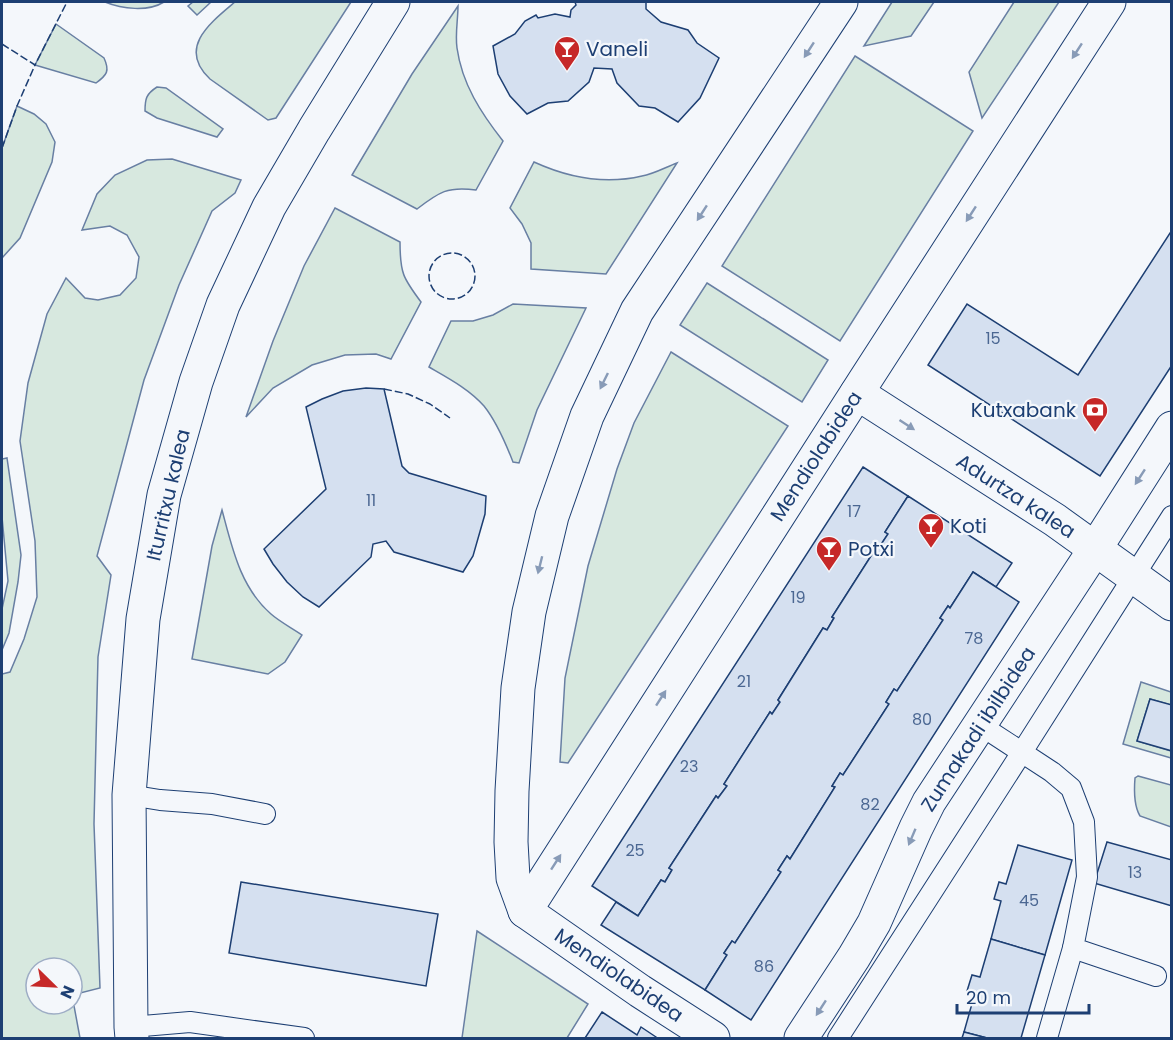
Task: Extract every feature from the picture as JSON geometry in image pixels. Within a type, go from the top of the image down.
[{"type":"street","name":"Iturritxu kalea","points":[[132,1033],[129,795],[143,619],[164,495],[196,382],[223,305],[268,207],[393,2]]},
{"type":"street","points":[[525,911],[513,878],[511,842],[518,688],[529,612],[552,516],[587,416],[637,311],[841,2]]},
{"type":"street","name":"Mendiolabidea","points":[[713,1038],[640,991],[525,911],[1109,2]]},
{"type":"street","name":"Adurtza kalea","points":[[858,393],[1055,520],[1172,604]]},
{"type":"street","name":"Zumakadi ibilbidea","points":[[801,1038],[874,923],[929,802],[1172,428]]},
{"type":"lane","points":[[838,1038],[1172,516]]},
{"type":"lane","points":[[980,725],[1052,772],[1071,788],[1084,822],[1087,878],[1073,948],[1047,1038]]},
{"type":"lane","points":[[129,795],[212,804],[265,814]]},
{"type":"lane","points":[[1073,948],[1156,976]]},
{"type":"lane","points":[[132,1033],[190,1022],[304,1038]]},
{"type":"shaded area","points":[[105,2],[164,2],[150,7],[135,8]]},
{"type":"shaded area","points":[[193,2],[211,2],[197,15],[188,6]]},
{"type":"shaded area","points":[[235,2],[351,2],[276,118],[268,120],[210,79],[196,57],[197,47],[207,27]]},
{"type":"shaded area","points":[[892,2],[934,2],[911,36],[864,46]]},
{"type":"shaded area","points":[[1014,2],[1059,2],[982,118],[969,72]]},
{"type":"shaded area","points":[[458,6],[456,43],[463,74],[480,109],[503,141],[476,190],[458,189],[444,192],[417,209],[352,175],[412,74]]},
{"type":"shaded area","points":[[56,24],[104,58],[107,66],[103,78],[96,83],[35,65]]},
{"type":"shaded area","points":[[855,56],[973,131],[840,341],[722,266]]},
{"type":"shaded area","points":[[157,87],[166,88],[223,129],[217,137],[157,118],[145,111],[147,97]]},
{"type":"shaded area","points":[[17,106],[34,114],[46,124],[55,142],[52,162],[20,238],[2,258],[2,148]]},
{"type":"shaded area","points":[[172,159],[241,180],[235,193],[212,211],[179,285],[144,380],[97,556],[111,575],[98,657],[94,824],[100,988],[84,992],[84,956],[24,956],[24,1016],[76,1016],[80,1038],[2,1038],[2,674],[10,672],[24,639],[37,597],[35,541],[20,441],[28,383],[47,314],[66,278],[85,298],[98,300],[120,295],[136,278],[139,257],[127,235],[110,226],[82,230],[97,194],[115,175],[147,160]]},
{"type":"shaded area","points":[[534,162],[574,176],[600,180],[628,179],[677,163],[606,274],[531,269],[531,243],[522,224],[510,208]]},
{"type":"shaded area","points":[[335,208],[400,242],[404,275],[421,302],[391,359],[376,354],[345,355],[312,365],[273,388],[246,417],[273,341],[304,266]]},
{"type":"shaded area","points":[[707,283],[828,360],[802,402],[680,325]]},
{"type":"shaded area","points":[[513,304],[586,308],[537,410],[519,463],[513,462],[497,426],[484,406],[465,389],[429,367],[451,321],[473,321],[493,315]]},
{"type":"shaded area","points":[[671,352],[788,426],[568,763],[560,762],[565,678],[588,566],[617,469],[634,423]]},
{"type":"shaded area","points":[[7,458],[21,555],[9,633],[2,650],[2,609],[8,581],[2,517],[2,459]]},
{"type":"shaded area","points":[[222,510],[239,566],[252,592],[271,614],[302,635],[285,662],[268,674],[192,659],[212,546]]},
{"type":"shaded area","points":[[1141,682],[1171,692],[1171,705],[1150,699],[1137,741],[1171,751],[1171,758],[1123,744]]},
{"type":"shaded area","points":[[1138,776],[1171,785],[1171,827],[1140,816],[1135,793],[1135,778]]},
{"type":"shaded area","points":[[477,931],[588,1004],[567,1038],[462,1038]]},
{"type":"building","points":[[575,2],[646,2],[646,9],[661,22],[688,30],[697,43],[719,58],[700,98],[678,122],[655,108],[639,106],[617,83],[612,69],[594,68],[589,82],[568,101],[548,103],[527,114],[510,96],[498,74],[493,46],[515,34],[525,21],[536,15],[538,18],[555,14],[570,17],[571,10],[576,5]]},
{"type":"building","points":[[1172,230],[1172,365],[1100,476],[928,365],[967,304],[1078,375]]},
{"type":"building","points":[[366,388],[384,389],[402,466],[409,473],[486,496],[485,514],[473,556],[463,572],[394,552],[386,541],[373,544],[371,557],[319,607],[303,597],[287,582],[264,549],[326,489],[306,407],[343,391]]},
{"type":"building","points":[[863,467],[908,496],[885,532],[888,534],[880,546],[878,545],[832,617],[834,618],[827,630],[823,628],[778,700],[780,702],[772,714],[770,712],[724,784],[727,786],[718,798],[716,796],[669,868],[672,870],[665,882],[661,880],[638,916],[592,886]]},
{"type":"building","points":[[908,496],[1012,563],[996,587],[973,572],[950,608],[948,606],[940,618],[943,620],[897,691],[894,689],[886,702],[889,704],[843,775],[840,773],[832,786],[835,787],[790,859],[787,856],[778,870],[781,872],[735,943],[732,941],[724,953],[727,955],[705,990],[601,925],[616,902],[638,916],[661,880],[665,882],[672,870],[669,868],[716,796],[718,798],[727,786],[724,784],[770,712],[772,714],[780,702],[778,700],[823,628],[827,630],[834,618],[832,617],[878,545],[880,546],[888,534],[885,532]]},
{"type":"building","points":[[973,572],[1019,602],[751,1020],[705,990],[727,955],[724,953],[732,941],[735,943],[781,872],[778,870],[787,856],[790,859],[835,787],[832,786],[840,773],[843,775],[889,704],[886,702],[894,689],[897,691],[943,620],[940,618],[948,606],[950,608]]},
{"type":"building","points":[[1150,699],[1172,705],[1172,751],[1137,741]]},
{"type":"building","points":[[1107,842],[1172,860],[1172,906],[1094,883]]},
{"type":"building","points":[[1018,845],[1072,860],[1045,955],[991,939],[1001,901],[994,899],[999,882],[1006,884]]},
{"type":"building","points":[[241,882],[438,914],[426,986],[229,953]]},
{"type":"building","points":[[991,939],[1045,955],[1021,1038],[987,1038],[964,1032],[975,993],[967,991],[972,975],[980,977]]},
{"type":"building","points":[[602,1012],[637,1035],[641,1027],[656,1037],[585,1038]]},
{"type":"building","points":[[964,1032],[987,1038],[962,1038]]},
{"type":"fence","points":[[2,44],[35,65],[67,2]]},
{"type":"fence","points":[[2,148],[35,65]]},
{"type":"fence","points":[[452,253],[468,260],[475,276],[468,292],[452,299],[436,292],[429,276],[436,260],[452,253]]},
{"type":"fence","points":[[384,389],[408,394],[430,404],[450,418]]},
{"type":"place","name":"Vaneli","points":[[567,72]]},
{"type":"place","name":"Kutxabank","points":[[1095,433]]},
{"type":"place","name":"Koti","points":[[931,549]]},
{"type":"place","name":"Potxi","points":[[829,572]]}]
